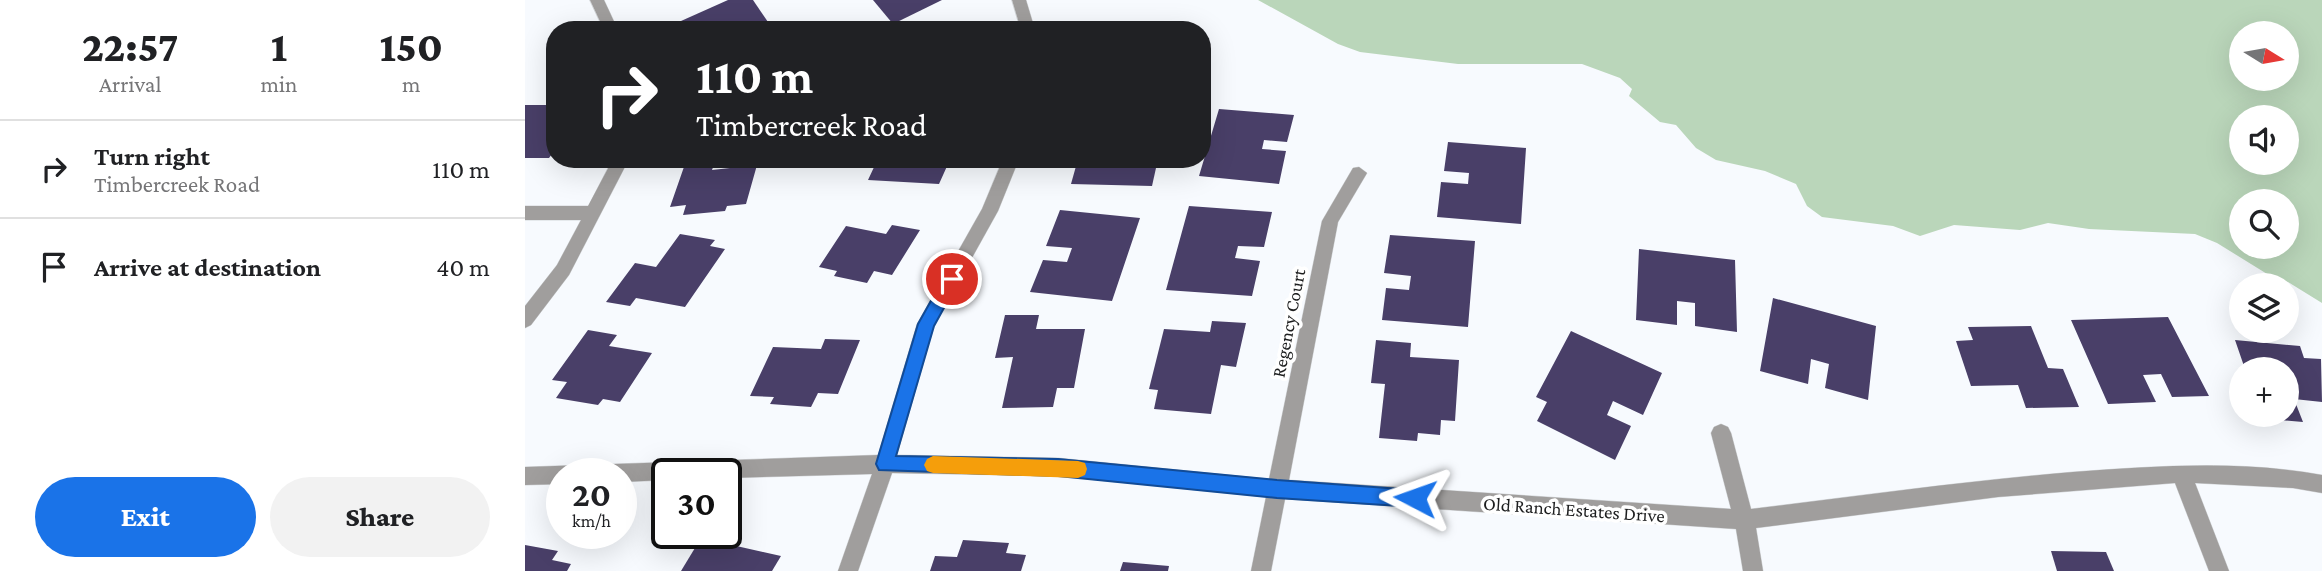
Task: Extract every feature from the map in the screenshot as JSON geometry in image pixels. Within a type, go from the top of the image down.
[{"type":"street","points":[[597,0],[607,21]]},
{"type":"street","points":[[1019,0],[1025,21]]},
{"type":"street","points":[[525,320],[563,270],[616,168]]},
{"type":"street","points":[[848,571],[885,464],[926,324],[990,211],[1007,168]]},
{"type":"street","name":"Regency Court","points":[[1261,571],[1330,222],[1359,173]]},
{"type":"street","points":[[525,213],[594,213]]},
{"type":"street","points":[[1721,433],[1744,520],[1753,571]]},
{"type":"street","name":"Old Ranch Estates Drive","points":[[637,472],[885,464],[1058,467],[1277,489],[1744,520],[1998,488],[2181,473],[2293,479],[2322,484]]},
{"type":"street","points":[[2181,473],[2219,571]]},
{"type":"street","points":[[525,476],[546,475]]},
{"type":"green space","points":[[1258,0],[2322,0],[2322,303],[2299,289],[2299,273],[2266,273],[2243,259],[2299,259],[2299,189],[2229,189],[2229,250],[2195,234],[2089,229],[2048,223],[2020,230],[1954,225],[1920,236],[1893,226],[1822,217],[1807,206],[1796,184],[1765,171],[1716,160],[1696,148],[1676,125],[1660,122],[1629,96],[1632,89],[1620,78],[1582,64],[1458,64],[1360,52],[1338,44]]},
{"type":"building","points":[[728,0],[753,0],[767,21],[681,21]]},
{"type":"building","points":[[873,0],[942,0],[899,21],[890,21]]},
{"type":"building","points":[[525,105],[546,105],[546,158],[525,158]]},
{"type":"building","points":[[1219,109],[1294,115],[1287,142],[1264,140],[1262,149],[1286,151],[1279,184],[1199,176],[1201,168],[1211,168],[1211,136]]},
{"type":"building","points":[[1448,142],[1526,148],[1521,224],[1437,217],[1441,182],[1468,184],[1469,173],[1444,171]]},
{"type":"building","points":[[684,168],[756,168],[746,204],[727,206],[725,211],[683,215],[686,205],[670,207]]},
{"type":"building","points":[[874,168],[946,168],[939,184],[868,180]]},
{"type":"building","points":[[1075,168],[1156,168],[1152,186],[1071,184]]},
{"type":"building","points":[[1189,206],[1272,212],[1264,247],[1238,246],[1235,258],[1260,261],[1252,296],[1166,290]]},
{"type":"building","points":[[1060,210],[1140,218],[1112,301],[1030,292],[1043,260],[1067,262],[1072,248],[1046,246]]},
{"type":"building","points":[[892,225],[920,230],[892,275],[874,271],[867,283],[834,276],[837,271],[819,267],[846,226],[886,234]]},
{"type":"building","points":[[680,234],[715,240],[710,246],[725,249],[685,307],[636,298],[630,306],[606,302],[635,263],[656,267]]},
{"type":"building","points":[[1390,235],[1475,241],[1468,327],[1382,320],[1386,288],[1409,290],[1411,276],[1384,273]]},
{"type":"building","points":[[1639,249],[1735,260],[1737,332],[1695,326],[1695,303],[1677,301],[1677,325],[1636,320]]},
{"type":"building","points":[[1773,298],[1876,326],[1868,400],[1825,388],[1829,364],[1811,359],[1808,384],[1760,371]]},
{"type":"building","points":[[1005,315],[1039,315],[1036,329],[1085,329],[1074,388],[1057,388],[1053,407],[1002,408],[1013,357],[995,358]]},
{"type":"building","points":[[2168,317],[2209,396],[2172,397],[2161,374],[2143,375],[2156,402],[2108,404],[2071,320]]},
{"type":"building","points":[[1212,321],[1246,323],[1236,367],[1221,365],[1211,414],[1154,409],[1158,390],[1149,389],[1164,329],[1210,332]]},
{"type":"building","points":[[2031,326],[2048,368],[2063,369],[2079,407],[2026,408],[2018,385],[1971,386],[1956,341],[1973,340],[1968,327]]},
{"type":"building","points":[[588,330],[617,335],[609,346],[652,353],[620,402],[603,399],[598,405],[556,398],[567,382],[552,380]]},
{"type":"building","points":[[1571,331],[1662,373],[1643,415],[1613,401],[1607,415],[1631,426],[1615,460],[1537,421],[1547,402],[1536,397]]},
{"type":"building","points":[[825,339],[860,340],[838,394],[818,393],[811,407],[770,404],[774,397],[750,396],[773,347],[821,349]]},
{"type":"building","points":[[1376,340],[1411,343],[1410,357],[1459,360],[1455,421],[1441,420],[1440,435],[1418,433],[1417,441],[1379,438],[1385,384],[1371,383]]},
{"type":"building","points":[[2236,343],[2300,346],[2304,358],[2321,359],[2322,402],[2299,400],[2299,357],[2241,357]]},
{"type":"building","points":[[963,540],[1009,543],[1006,553],[1026,555],[1021,571],[930,571],[935,556],[957,557]]},
{"type":"building","points":[[525,545],[558,551],[552,560],[571,564],[567,571],[525,571]]},
{"type":"building","points":[[742,547],[781,556],[772,571],[681,571],[694,549]]},
{"type":"building","points":[[2051,551],[2106,552],[2114,571],[2057,571]]},
{"type":"building","points":[[1123,562],[1169,566],[1168,571],[1120,571]]},
{"type":"slow traffic","points":[[933,465],[1078,469]]},
{"type":"route","points":[[952,279],[926,324],[885,464],[1058,467],[1277,489],[1415,498]]}]
